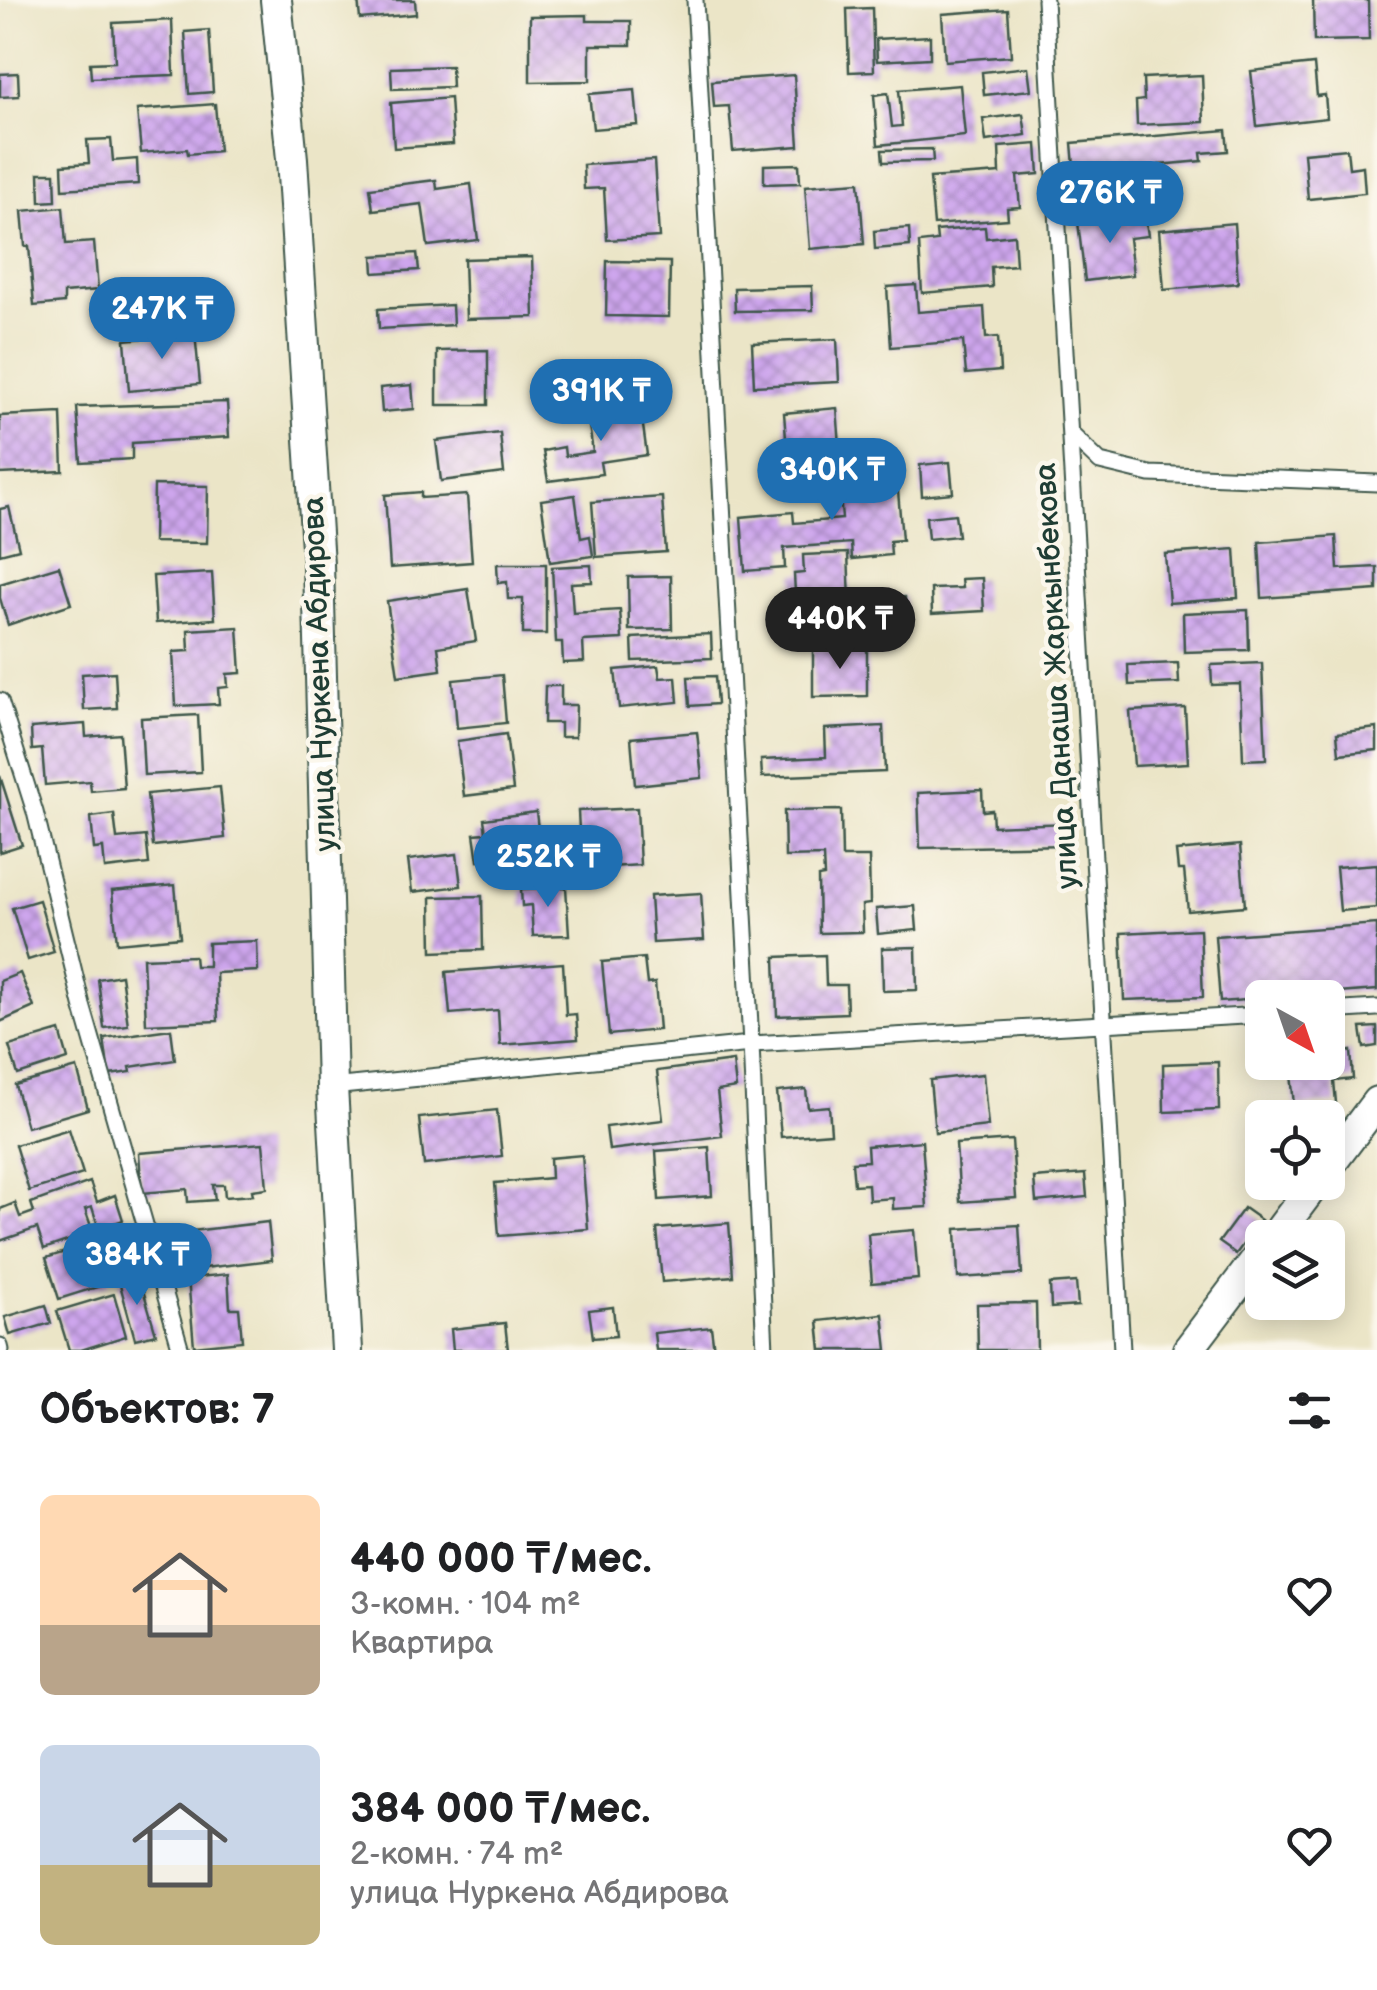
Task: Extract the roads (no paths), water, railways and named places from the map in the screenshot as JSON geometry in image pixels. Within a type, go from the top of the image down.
[{"type":"street","name":"улица Нуркена Абдирова","points":[[276,0],[292,158],[318,564],[332,1087],[347,1350]]},
{"type":"street","points":[[1345,1144],[1377,1102]]},
{"type":"street","points":[[1188,1350],[1245,1275]]},
{"type":"lane","points":[[695,0],[752,1044],[764,1350]]},
{"type":"lane","name":"улица Данаша Жаркынбекова","points":[[1045,0],[1122,1350]]},
{"type":"lane","points":[[1071,434],[1100,462],[1150,474],[1377,482]]},
{"type":"lane","points":[[0,701],[35,812],[82,1005],[180,1350]]},
{"type":"lane","points":[[1345,1010],[1377,1008]]},
{"type":"lane","points":[[332,1087],[752,1044],[1245,1016]]}]
